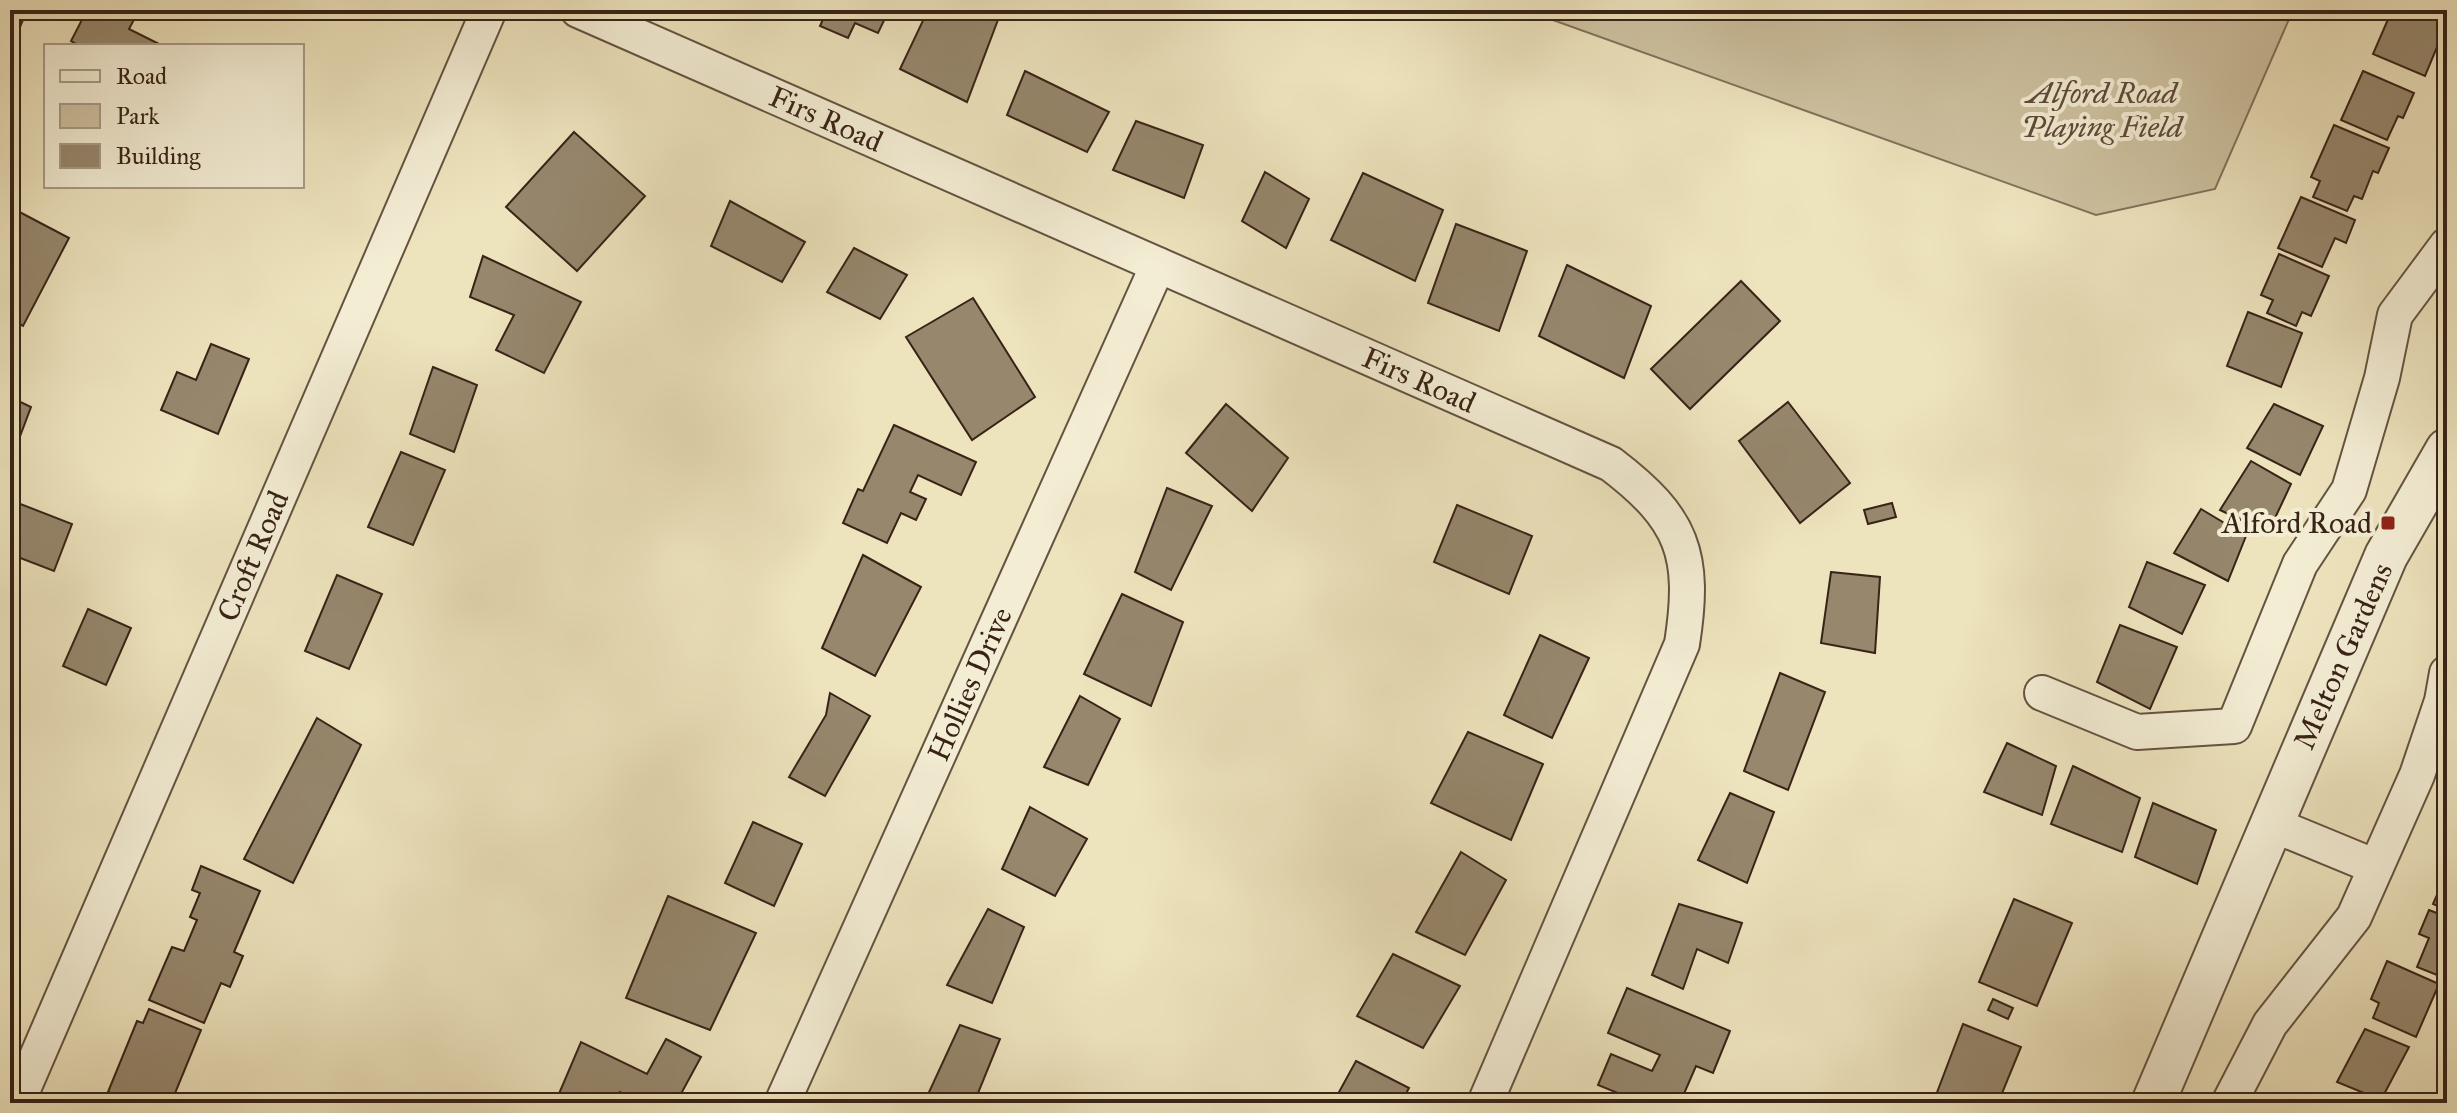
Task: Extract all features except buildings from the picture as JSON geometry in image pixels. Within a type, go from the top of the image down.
[{"type":"street","name":"Croft Road","points":[[17,1103],[489,10]]},
{"type":"street","name":"Firs Road","points":[[578,10],[1611,464],[1647,491],[1679,539],[1686,566],[1689,602],[1682,644],[1485,1103]]},
{"type":"street","points":[[2042,693],[2137,732],[2234,726],[2300,564],[2349,490],[2382,378],[2395,315],[2443,256]]},
{"type":"street","name":"Hollies Drive","points":[[782,1103],[1158,265]]},
{"type":"street","name":"Melton Gardens","points":[[2153,1103],[2269,823],[2386,556],[2447,450]]},
{"type":"street","points":[[2229,1103],[2270,1024],[2354,917],[2417,775],[2442,701],[2447,673]]},
{"type":"street","points":[[2269,823],[2376,867]]},
{"type":"green space","name":"Alford Road Playing Field","points":[[1525,10],[2293,10],[2215,189],[2096,215]]},
{"type":"place","name":"Alford Road","points":[[2388,523]]}]
